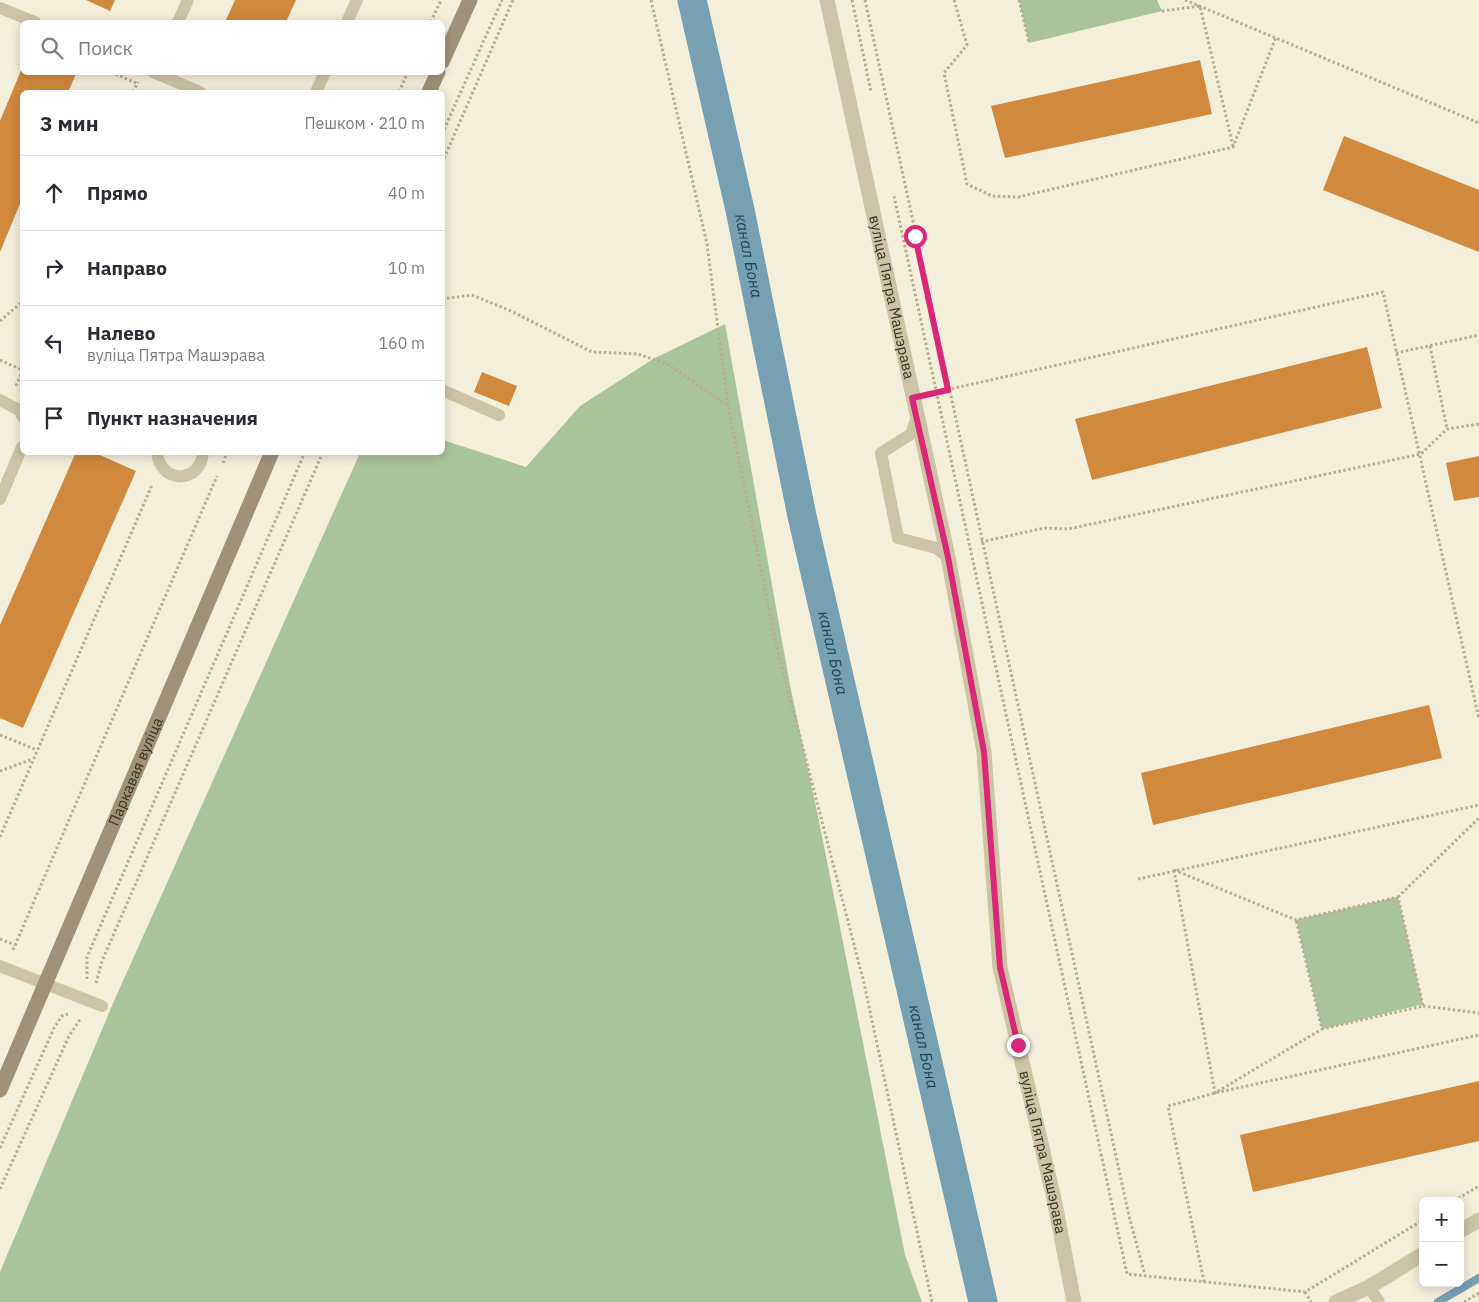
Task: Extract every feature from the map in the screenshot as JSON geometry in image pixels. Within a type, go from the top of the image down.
[{"type":"street","points":[[445,55],[470,0]]},
{"type":"street","name":"вуліца Пятра Машэрава","points":[[827,0],[948,557],[984,752],[1000,967],[1054,1199],[1074,1302]]},
{"type":"street","points":[[430,90],[437,75]]},
{"type":"street","name":"Паркавая вуліца","points":[[0,1090],[271,455]]},
{"type":"street","points":[[1464,1229],[1479,1220]]},
{"type":"street","points":[[1336,1302],[1369,1287],[1419,1256]]},
{"type":"lane","points":[[179,20],[188,0]]},
{"type":"lane","points":[[348,20],[357,0]]},
{"type":"lane","points":[[0,8],[30,20]]},
{"type":"lane","points":[[159,75],[195,90]]},
{"type":"lane","points":[[317,90],[324,75]]},
{"type":"lane","points":[[445,391],[499,415]]},
{"type":"lane","points":[[0,400],[20,410]]},
{"type":"lane","points":[[917,417],[911,434],[882,453],[898,538],[936,548],[948,557]]},
{"type":"lane","points":[[0,499],[20,452]]},
{"type":"lane","points":[[158,455],[161,466],[173,475],[188,475],[194,472],[200,466],[202,455]]},
{"type":"lane","points":[[167,488],[173,475]]},
{"type":"lane","points":[[3,967],[102,1006]]},
{"type":"lane","points":[[1369,1287],[1379,1302]]},
{"type":"path","points":[[432,20],[441,0]]},
{"type":"path","points":[[445,127],[502,0]]},
{"type":"path","points":[[445,156],[513,0]]},
{"type":"path","points":[[651,0],[707,244],[728,405],[776,644],[864,983],[932,1302]]},
{"type":"path","points":[[852,0],[872,98]]},
{"type":"path","points":[[865,0],[948,390],[1129,1216],[1145,1275]]},
{"type":"path","points":[[954,0],[967,46],[944,73],[967,184],[992,196],[1018,197],[1233,147]]},
{"type":"path","points":[[1019,0],[1029,43]]},
{"type":"path","points":[[1185,0],[1479,123]]},
{"type":"path","points":[[1200,6],[1233,147]]},
{"type":"path","points":[[1162,11],[1200,6]]},
{"type":"path","points":[[1233,147],[1276,37]]},
{"type":"path","points":[[400,90],[407,75]]},
{"type":"path","points":[[893,194],[1128,1274],[1305,1292],[1419,1222]]},
{"type":"path","points":[[912,398],[1383,292],[1421,454],[1479,719]]},
{"type":"path","points":[[445,299],[472,295],[510,311],[592,352],[638,354],[666,364],[728,405]]},
{"type":"path","points":[[0,321],[20,304]]},
{"type":"path","points":[[1396,353],[1479,335]]},
{"type":"path","points":[[1430,346],[1447,429]]},
{"type":"path","points":[[0,360],[20,369]]},
{"type":"path","points":[[981,542],[1044,528],[1068,530],[1421,454],[1447,429],[1479,424]]},
{"type":"path","points":[[3,967],[16,945],[227,455]]},
{"type":"path","points":[[0,1189],[69,1036],[80,1021],[88,976],[85,966],[87,957],[304,455]]},
{"type":"path","points":[[0,1148],[54,1028],[62,1016],[73,1012],[84,999],[106,952],[322,455]]},
{"type":"path","points":[[0,837],[154,480]]},
{"type":"path","points":[[0,735],[37,750]]},
{"type":"path","points":[[0,771],[34,759]]},
{"type":"path","points":[[1138,879],[1479,805]]},
{"type":"path","points":[[1174,870],[1296,920],[1398,897],[1479,818]]},
{"type":"path","points":[[1174,870],[1214,1092]]},
{"type":"path","points":[[1398,897],[1423,1006]]},
{"type":"path","points":[[1296,920],[1322,1029]]},
{"type":"path","points":[[0,939],[16,945]]},
{"type":"path","points":[[1214,1092],[1322,1029],[1423,1006],[1479,1013]]},
{"type":"path","points":[[1204,1282],[1168,1106],[1214,1092],[1479,1035]]},
{"type":"path","points":[[1461,1197],[1479,1186]]},
{"type":"path","points":[[1305,1292],[1311,1302]]},
{"type":"path","points":[[1464,1302],[1479,1293]]},
{"type":"green space","points":[[1019,0],[1157,0],[1162,11],[1029,43]]},
{"type":"green space","points":[[725,324],[790,685],[820,826],[905,1255],[922,1302],[0,1302],[0,1272],[114,1001],[359,455],[445,455],[445,441],[526,467],[580,406],[653,359]]},
{"type":"green space","points":[[1398,897],[1423,1004],[1322,1029],[1296,920]]},
{"type":"building","points":[[86,0],[115,0],[110,11]]},
{"type":"building","points":[[235,0],[296,0],[287,20],[226,20]]},
{"type":"building","points":[[1200,60],[1212,114],[1005,158],[991,106]]},
{"type":"building","points":[[20,73],[20,75],[76,75],[69,90],[20,90],[20,204],[0,252],[0,121]]},
{"type":"building","points":[[1344,136],[1479,190],[1479,252],[1323,190]]},
{"type":"building","points":[[1367,347],[1382,408],[1092,480],[1075,419]]},
{"type":"building","points":[[482,372],[517,386],[509,406],[474,392]]},
{"type":"building","points":[[75,455],[100,455],[136,471],[23,728],[0,718],[0,625]]},
{"type":"building","points":[[1479,456],[1479,497],[1454,501],[1446,463]]},
{"type":"building","points":[[1429,705],[1442,758],[1153,825],[1141,773]]},
{"type":"building","points":[[1479,1081],[1479,1141],[1253,1192],[1240,1135]]},
{"type":"waterway","name":"канал Бона","points":[[692,0],[740,210],[802,516],[983,1302]]},
{"type":"waterway","points":[[1438,1302],[1479,1278]]},
{"type":"route","points":[[915,236],[948,390],[912,398],[948,557],[984,752],[1000,967],[1018,1045]]}]
